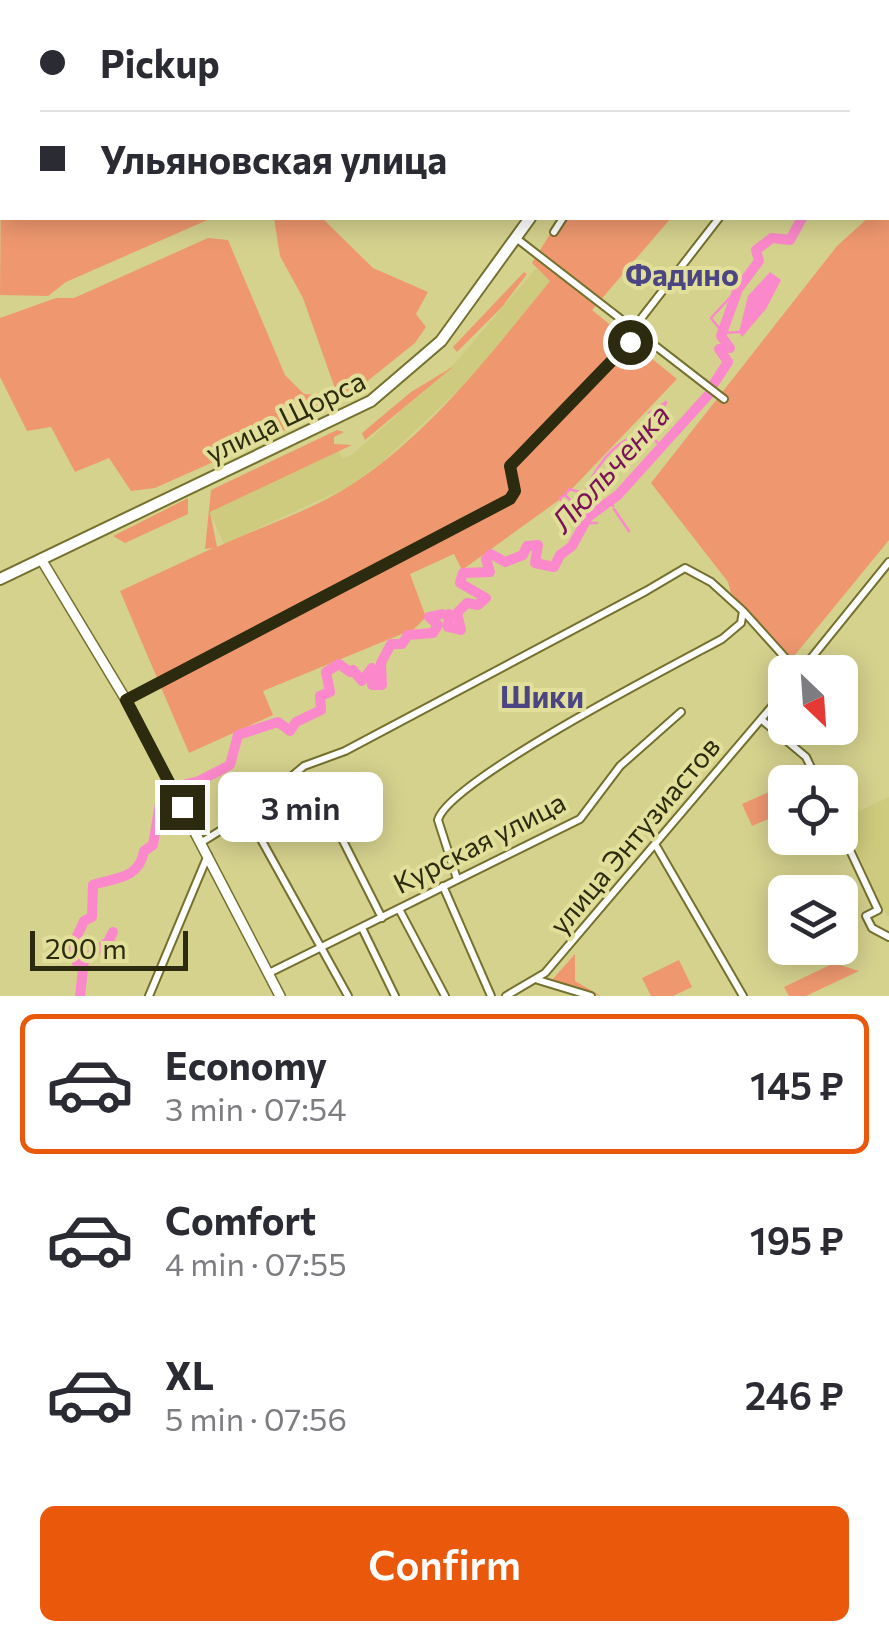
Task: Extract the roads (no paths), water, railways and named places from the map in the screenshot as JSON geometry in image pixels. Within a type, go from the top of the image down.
[{"type":"main road","name":"улица Щорса","points":[[0,578],[371,401],[440,341],[529,220]]},
{"type":"main road","points":[[41,559],[126,700],[280,996]]},
{"type":"street","points":[[554,232],[562,220]]},
{"type":"street","points":[[126,700],[510,499],[515,491],[510,466],[630,342],[633,328],[648,316],[718,220]]},
{"type":"street","points":[[516,238],[724,399]]},
{"type":"street","points":[[813,655],[889,562]]},
{"type":"street","points":[[202,842],[248,814],[304,766],[345,751],[646,591],[676,570],[685,568],[710,582],[783,655]]},
{"type":"street","points":[[456,879],[438,820],[440,809],[509,755],[555,735],[722,640],[741,623],[743,612]]},
{"type":"street","name":"Курская улица","points":[[269,973],[580,819],[620,766],[681,712]]},
{"type":"street","name":"улица Энтузиастов","points":[[506,996],[538,980],[768,712]]},
{"type":"street","points":[[762,720],[806,757],[810,765]]},
{"type":"street","points":[[262,803],[297,805],[337,789],[360,828]]},
{"type":"street","points":[[348,804],[366,795]]},
{"type":"street","points":[[248,814],[348,996]]},
{"type":"street","points":[[330,815],[382,918]]},
{"type":"street","points":[[654,844],[743,996]]},
{"type":"street","points":[[149,996],[208,854]]},
{"type":"street","points":[[852,855],[878,910],[866,916],[872,928],[889,937]]},
{"type":"street","points":[[443,886],[491,996]]},
{"type":"street","points":[[399,909],[445,996]]},
{"type":"street","points":[[362,928],[395,996]]},
{"type":"street","points":[[538,980],[591,996]]},
{"type":"waterway","name":"Люльченка","points":[[713,385],[728,362],[719,349],[730,348],[721,336],[738,289],[759,261],[756,250],[772,238],[790,240],[801,220]]},
{"type":"waterway","points":[[738,289],[711,318],[723,333],[739,332]]},
{"type":"waterway","name":"Люльченка","points":[[449,614],[448,627],[461,630],[457,613],[467,603],[478,605],[486,598],[460,583],[463,573],[490,572],[486,559],[491,554],[505,562],[523,555],[527,546],[538,545],[535,563],[554,567],[560,555],[572,546],[588,517],[618,495],[710,393]]},
{"type":"waterway","points":[[649,413],[666,402],[653,439],[662,446]]},
{"type":"waterway","points":[[597,523],[584,523],[583,510],[564,508],[560,498],[565,495],[571,501],[581,500],[596,471],[627,439],[653,439]]},
{"type":"waterway","points":[[565,495],[569,489],[583,493]]},
{"type":"waterway","name":"Люльченка","points":[[611,502],[613,506]]},
{"type":"waterway","points":[[614,509],[629,531]]},
{"type":"waterway","name":"Люльченка","points":[[178,786],[199,781],[230,765],[238,735],[278,722],[290,731],[296,722],[321,710],[320,696],[330,692],[326,672],[339,664],[350,672],[353,670],[362,681],[372,668],[372,685],[382,685],[381,663],[391,644],[402,644],[408,635],[433,633],[438,625],[429,617],[442,614]]},
{"type":"waterway","name":"Люльченка","points":[[83,967],[77,963],[73,945],[84,921],[92,917],[93,885],[137,868],[144,851],[153,845],[160,803],[169,793]]},
{"type":"waterway","name":"Люльченка","points":[[80,996],[84,960],[108,942],[113,932]]},
{"type":"district","name":"Фадино","points":[[682,273]]},
{"type":"district","name":"Шики","points":[[542,695]]}]
